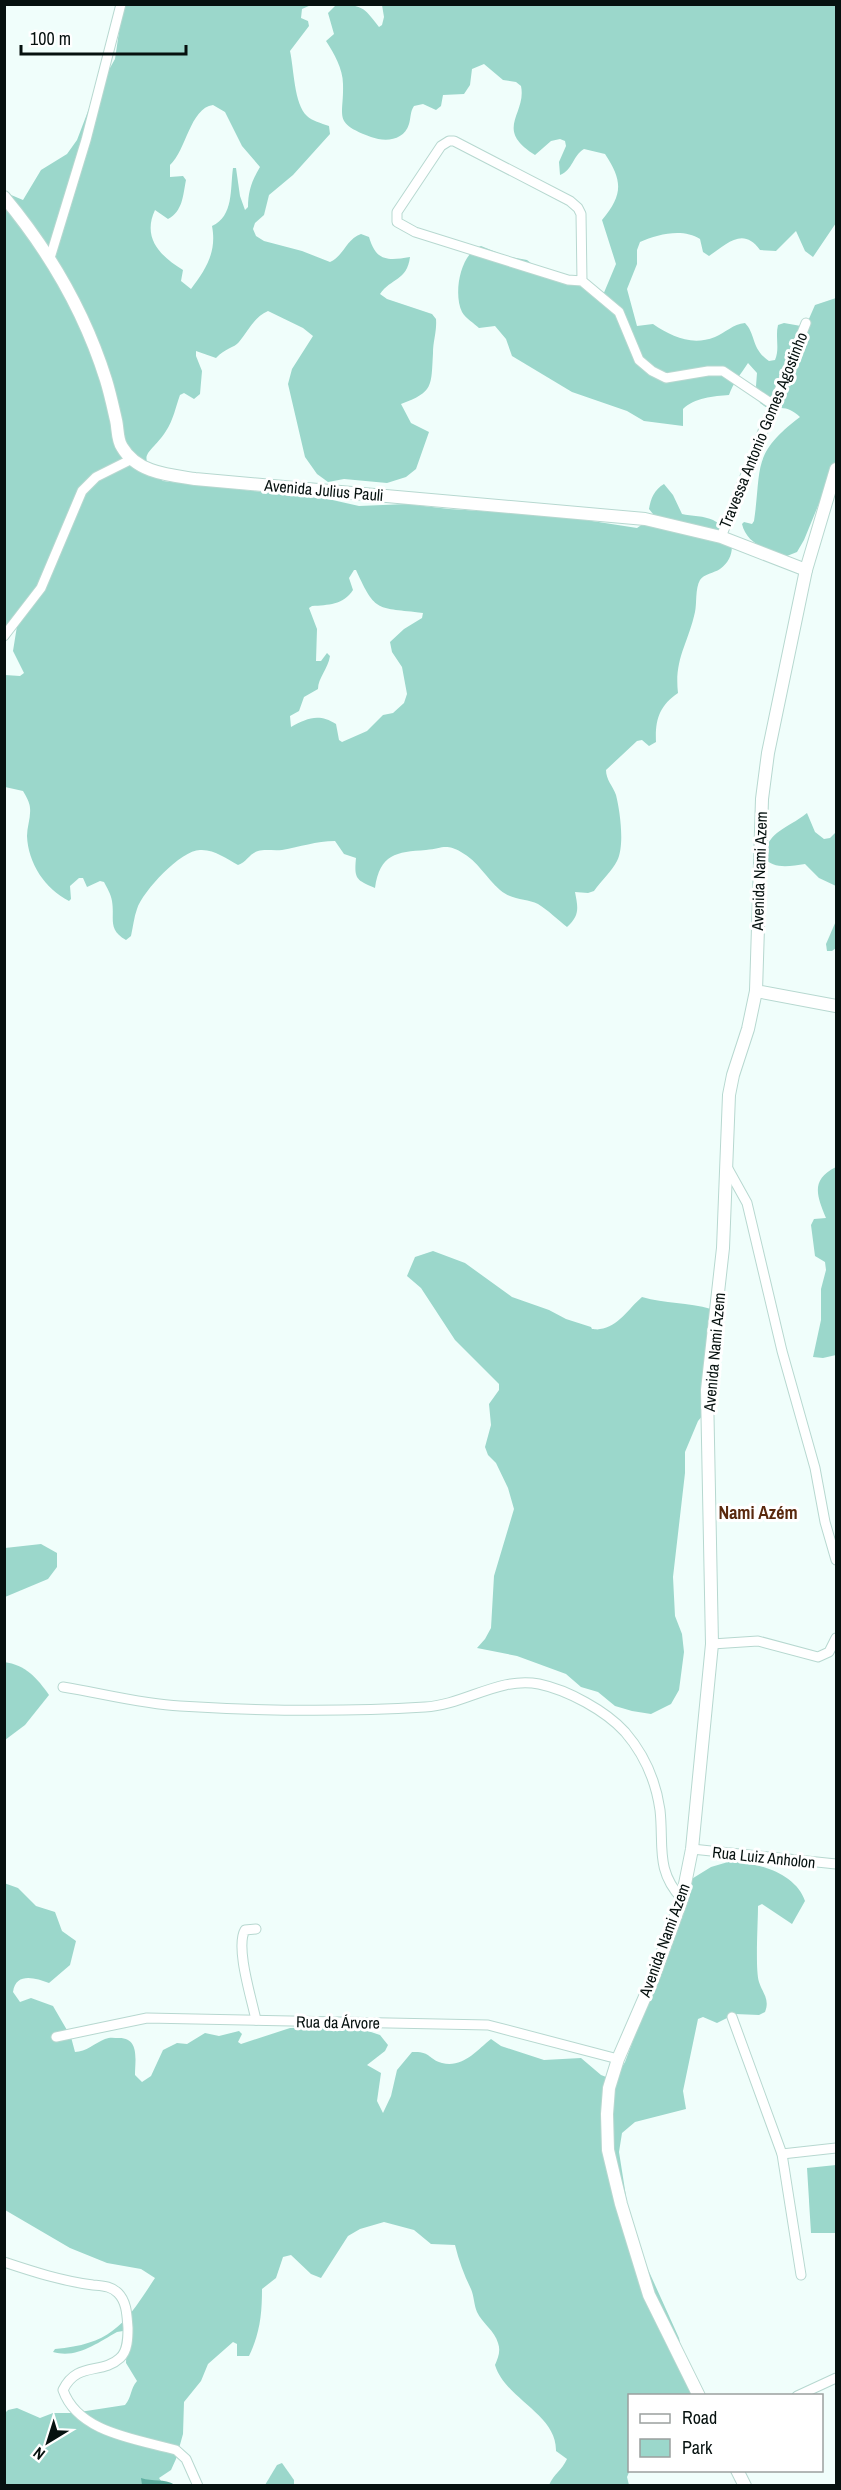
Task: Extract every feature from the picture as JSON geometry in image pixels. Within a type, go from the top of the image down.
[{"type":"street","points":[[50,258],[86,140],[121,4]]},
{"type":"street","points":[[582,281],[582,225],[578,208],[570,201],[454,141],[441,146],[397,212],[397,222],[415,232],[568,280],[582,281],[619,312],[639,360],[652,371],[666,378],[708,371],[723,371],[772,404]]},
{"type":"street","points":[[4,197],[30,228],[50,258],[91,338],[106,381],[121,446],[132,459],[96,477],[82,491],[41,588],[4,636]]},
{"type":"street","name":"Travessa Antonio Gomes Agostinho","points":[[721,537],[806,323]]},
{"type":"street","name":"Avenida Julius Pauli","points":[[132,459],[161,474],[195,479],[645,519],[721,537],[806,570]]},
{"type":"street","name":"Avenida Nami Azem","points":[[698,2394],[649,2295],[614,2172],[609,2150],[607,2114],[609,2088],[618,2059],[654,1976],[682,1899],[692,1849],[712,1644],[707,1390],[723,1248],[729,1095],[748,1029],[756,991],[762,799],[768,753],[806,570],[837,469]]},
{"type":"street","points":[[756,991],[837,1006]]},
{"type":"street","points":[[727,1167],[747,1203],[786,1365],[815,1468],[825,1522],[837,1560]]},
{"type":"street","points":[[712,1644],[758,1641],[818,1657],[825,1656],[829,1652],[837,1638]]},
{"type":"street","points":[[63,1687],[178,1706],[360,1711],[439,1707],[514,1683],[539,1684],[604,1712],[625,1732],[644,1758],[659,1807],[662,1866],[670,1886],[682,1899]]},
{"type":"street","name":"Rua Luiz Anholon","points":[[692,1849],[837,1864]]},
{"type":"street","points":[[256,1929],[245,1930],[241,1937],[242,1955],[256,2020]]},
{"type":"street","points":[[732,2017],[782,2154],[801,2275]]},
{"type":"street","name":"Rua da Árvore","points":[[56,2037],[147,2018],[488,2025],[618,2059]]},
{"type":"street","points":[[782,2154],[837,2148]]},
{"type":"street","points":[[4,2262],[65,2282],[110,2287],[119,2294],[125,2303],[128,2327],[126,2350],[116,2361],[78,2372],[68,2380],[63,2390],[67,2402],[80,2417],[112,2432],[176,2450],[182,2454],[198,2486]]},
{"type":"street","points":[[801,2394],[837,2378]]},
{"type":"street","points":[[738,2472],[745,2486]]},
{"type":"green space","points":[[123,5],[311,5],[302,9],[301,18],[308,21],[309,26],[290,51],[299,103],[307,116],[329,126],[330,134],[293,175],[269,195],[264,215],[255,223],[253,229],[256,236],[264,241],[302,251],[330,262],[339,256],[356,236],[361,234],[369,237],[375,251],[384,258],[410,257],[406,271],[380,294],[387,299],[432,314],[436,319],[429,386],[420,396],[401,404],[411,423],[429,432],[416,469],[406,477],[387,483],[344,479],[328,482],[317,474],[305,457],[288,384],[292,369],[313,336],[303,328],[268,311],[255,321],[237,344],[216,358],[196,351],[202,371],[200,394],[194,399],[184,393],[180,395],[168,427],[147,455],[149,465],[163,481],[328,499],[359,506],[407,504],[560,516],[637,528],[653,517],[649,509],[651,501],[655,492],[664,484],[673,495],[682,514],[713,520],[726,530],[732,543],[730,557],[720,569],[704,576],[698,584],[695,612],[678,670],[678,693],[662,708],[656,727],[656,742],[649,746],[642,740],[637,741],[606,770],[619,810],[621,847],[617,861],[594,891],[575,892],[577,911],[567,927],[538,904],[505,894],[467,856],[456,849],[447,847],[406,852],[391,857],[381,868],[375,888],[360,881],[355,870],[356,858],[344,854],[335,841],[282,850],[258,851],[238,865],[210,851],[192,852],[173,864],[147,892],[137,909],[131,936],[126,940],[114,928],[113,907],[104,882],[100,881],[87,887],[83,878],[79,878],[70,886],[71,899],[69,901],[52,890],[34,865],[27,836],[29,802],[23,791],[5,787],[5,675],[20,676],[24,673],[13,651],[17,626],[4,626],[4,192],[23,200],[41,170],[67,154],[77,140],[93,98],[115,59]],"holes":[[[213,105],[225,112],[242,146],[260,167],[251,186],[248,207],[245,210],[240,196],[236,168],[233,168],[228,209],[224,216],[212,226],[212,252],[191,289],[181,281],[183,270],[167,259],[152,238],[152,220],[155,210],[168,219],[177,212],[186,180],[183,176],[170,177],[170,165],[199,114],[205,108]],[[354,570],[368,594],[380,606],[423,613],[422,618],[404,629],[390,642],[392,652],[402,667],[407,694],[404,703],[393,713],[383,715],[367,731],[342,742],[339,740],[336,724],[324,719],[313,718],[291,727],[290,716],[299,711],[304,697],[318,689],[330,656],[327,653],[321,661],[316,661],[317,629],[309,608],[345,599],[353,590],[349,578]]]},
{"type":"green space","points":[[336,5],[361,8],[379,27],[384,17],[382,5],[836,5],[836,223],[813,257],[805,251],[796,231],[776,251],[760,250],[754,243],[741,238],[729,242],[709,256],[703,252],[700,239],[678,233],[662,235],[640,242],[637,250],[637,264],[627,289],[637,326],[653,324],[682,339],[698,341],[715,337],[745,323],[759,352],[769,361],[775,360],[776,356],[778,325],[784,323],[801,326],[808,321],[815,305],[836,298],[836,462],[797,552],[787,556],[759,546],[748,537],[742,524],[744,522],[752,524],[754,521],[759,474],[766,452],[773,441],[800,417],[783,408],[770,410],[760,403],[756,386],[757,373],[748,363],[729,395],[698,400],[683,409],[683,426],[644,421],[627,411],[572,392],[512,356],[506,339],[495,326],[479,328],[462,312],[458,295],[460,275],[468,257],[481,246],[506,256],[527,260],[552,280],[588,288],[603,295],[616,264],[602,220],[614,203],[618,188],[615,172],[605,154],[584,149],[577,155],[568,170],[560,175],[559,162],[566,146],[565,141],[560,139],[551,141],[535,155],[523,146],[516,137],[514,129],[522,96],[521,86],[516,82],[503,80],[484,64],[472,69],[470,85],[464,94],[443,95],[441,106],[436,110],[423,104],[414,106],[407,130],[398,137],[388,140],[359,132],[345,123],[343,118],[343,84],[340,67],[326,41],[334,34],[328,13]]},
{"type":"green space","points":[[807,813],[815,832],[824,839],[830,838],[836,832],[836,886],[819,878],[805,864],[777,865],[763,857],[774,835]]},
{"type":"green space","points":[[836,921],[836,948],[827,951],[826,944]]},
{"type":"green space","points":[[836,1167],[836,1355],[823,1358],[813,1357],[821,1320],[821,1289],[826,1270],[825,1262],[815,1256],[811,1225],[814,1219],[826,1218],[818,1196],[819,1183],[822,1177]]},
{"type":"green space","points":[[433,1251],[465,1263],[512,1297],[592,1329],[612,1325],[642,1297],[711,1309],[707,1374],[714,1402],[698,1421],[685,1452],[685,1473],[673,1577],[675,1616],[682,1634],[684,1652],[679,1690],[671,1704],[651,1714],[615,1706],[598,1692],[581,1687],[566,1674],[517,1656],[477,1648],[491,1628],[494,1576],[514,1509],[508,1488],[485,1447],[491,1425],[489,1404],[499,1390],[499,1384],[455,1340],[421,1288],[407,1276],[415,1257]]},
{"type":"green space","points":[[41,1544],[57,1553],[57,1567],[48,1579],[5,1597],[5,1548]]},
{"type":"green space","points":[[4,1662],[25,1669],[49,1695],[25,1725],[5,1740]]},
{"type":"green space","points":[[728,1862],[739,1862],[762,1867],[784,1876],[793,1883],[805,1901],[792,1924],[762,1904],[758,1906],[757,1967],[759,1982],[766,2000],[765,2012],[759,2015],[735,2014],[717,2023],[703,2017],[698,2019],[683,2091],[686,2109],[635,2122],[622,2133],[619,2152],[628,2209],[646,2265],[679,2338],[692,2394],[628,2394],[629,2472],[627,2477],[629,2485],[549,2485],[567,2459],[556,2451],[554,2438],[540,2416],[509,2388],[501,2377],[495,2365],[499,2352],[498,2343],[477,2312],[455,2245],[431,2244],[414,2230],[384,2222],[360,2229],[348,2236],[321,2278],[311,2274],[291,2255],[283,2257],[276,2278],[262,2289],[260,2323],[249,2356],[237,2356],[237,2344],[233,2342],[208,2364],[201,2381],[184,2402],[183,2434],[171,2470],[159,2478],[164,2485],[5,2485],[4,2414],[8,2410],[17,2408],[40,2418],[53,2413],[73,2413],[125,2405],[137,2381],[126,2363],[127,2334],[123,2331],[79,2352],[62,2354],[53,2352],[55,2349],[90,2342],[115,2329],[135,2308],[155,2278],[141,2269],[107,2263],[70,2248],[5,2210],[4,1883],[18,1888],[36,1906],[55,1912],[62,1931],[76,1941],[70,1965],[49,1983],[32,1978],[22,1979],[18,1981],[13,1992],[20,2002],[31,1998],[53,2006],[71,2037],[75,2052],[87,2049],[107,2038],[126,2039],[135,2051],[135,2075],[142,2082],[151,2076],[163,2050],[177,2043],[187,2044],[205,2033],[219,2036],[239,2031],[242,2034],[238,2042],[241,2044],[290,2028],[362,2029],[380,2035],[388,2045],[385,2051],[367,2065],[381,2073],[377,2101],[383,2113],[391,2096],[397,2070],[412,2052],[426,2054],[442,2063],[450,2064],[463,2061],[491,2039],[501,2046],[544,2060],[581,2058],[601,2075],[614,2080],[625,2062],[646,2006],[656,1989],[690,1880],[711,1867]]},
{"type":"green space","points":[[836,2165],[836,2233],[811,2233],[807,2168]]},
{"type":"green space","points":[[282,2463],[294,2480],[294,2485],[265,2485],[277,2465]]},
{"type":"shaded area","points":[[141,2478],[167,2482],[175,2485],[142,2485]]},
{"type":"district","name":"Nami Azém","points":[[758,1512]]}]
